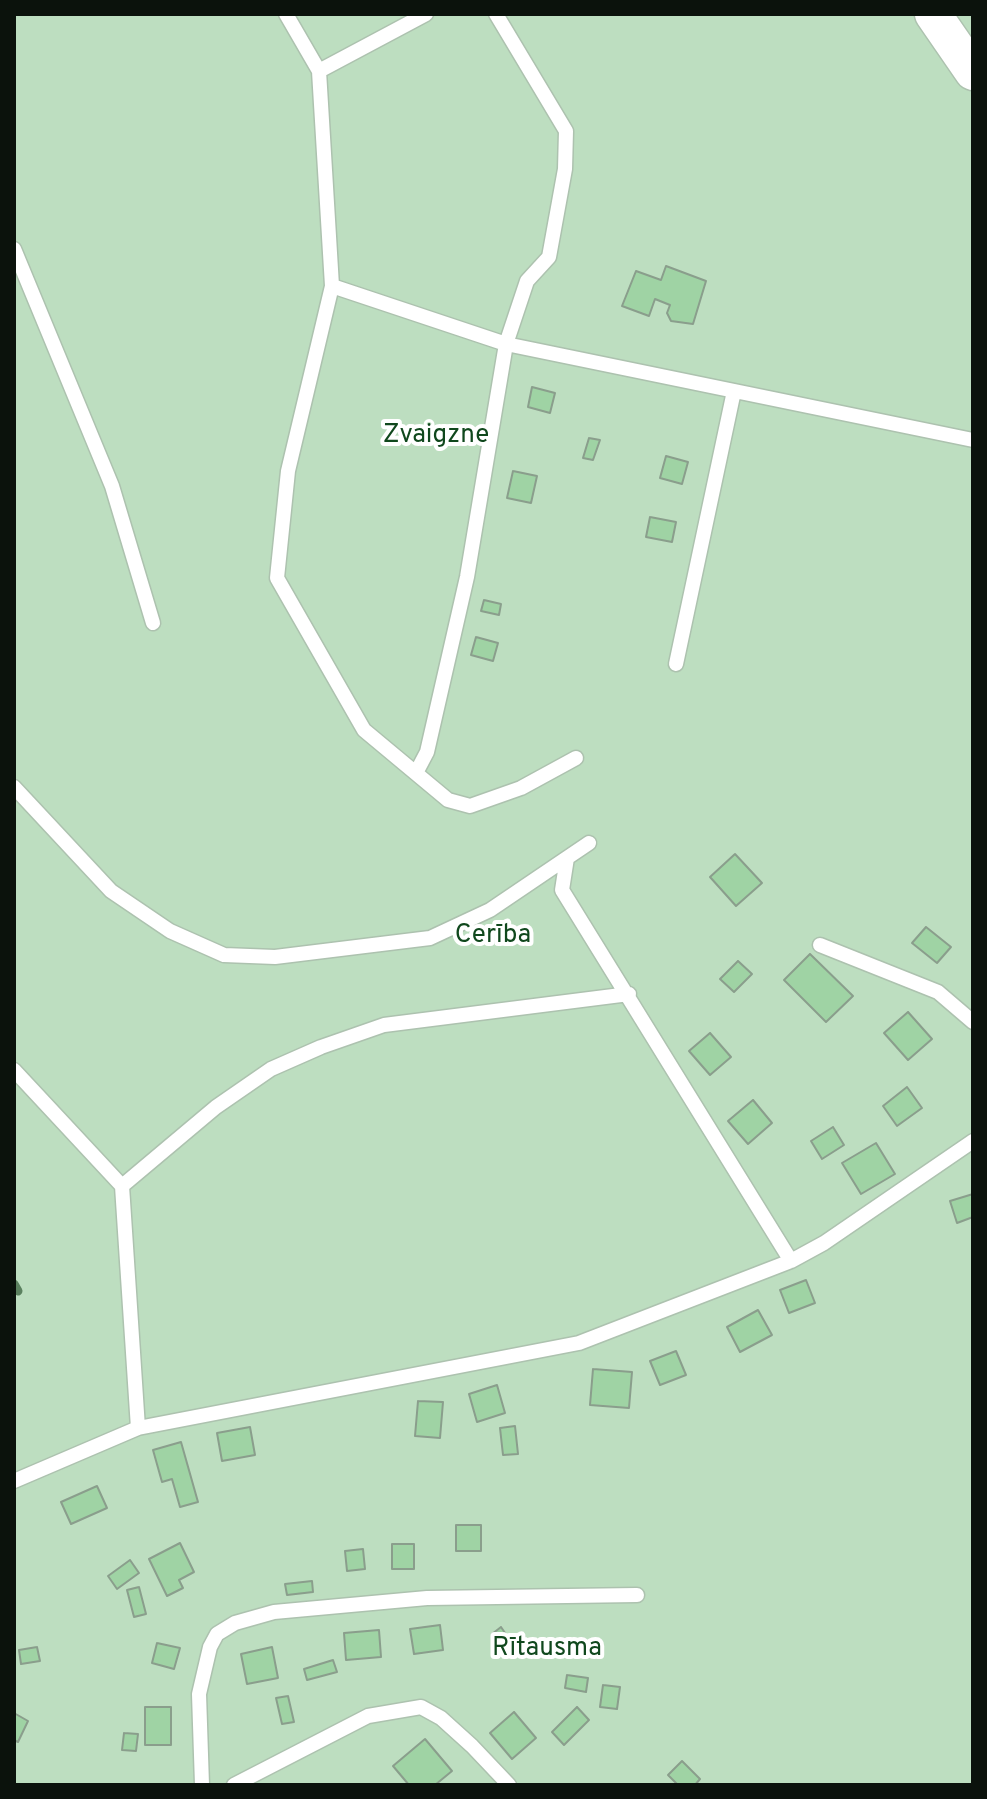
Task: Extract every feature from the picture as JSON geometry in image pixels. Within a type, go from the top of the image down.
[{"type":"street","points":[[933,14],[973,72]]},
{"type":"lane","points":[[286,14],[319,71],[332,286],[288,471],[277,578],[364,730],[417,771],[448,800],[470,806],[521,788],[576,758]]},
{"type":"lane","points":[[319,71],[426,14]]},
{"type":"lane","points":[[417,771],[427,752],[467,577],[506,344],[527,281],[549,257],[565,169],[566,131],[496,14]]},
{"type":"lane","points":[[14,249],[112,486],[153,623]]},
{"type":"lane","points":[[332,286],[506,344],[973,440]]},
{"type":"lane","points":[[676,664],[734,391]]},
{"type":"lane","points":[[14,787],[111,891],[170,931],[224,955],[275,957],[430,938],[490,910],[589,843]]},
{"type":"lane","points":[[567,858],[562,890],[791,1261]]},
{"type":"lane","points":[[820,945],[938,992],[973,1022]]},
{"type":"lane","points":[[122,1186],[216,1107],[271,1069],[321,1047],[384,1025],[629,994]]},
{"type":"lane","points":[[14,1070],[122,1186],[138,1428]]},
{"type":"lane","points":[[14,1481],[138,1428],[579,1343],[791,1261],[824,1243],[973,1141]]},
{"type":"lane","points":[[202,1785],[199,1694],[210,1647],[217,1634],[235,1623],[274,1612],[427,1598],[637,1595]]},
{"type":"lane","points":[[234,1785],[368,1716],[421,1707],[461,1736],[509,1785]]},
{"type":"green space","name":"Cerība","points":[[14,14],[973,14],[973,1785],[14,1785]]},
{"type":"building","points":[[666,266],[706,281],[693,324],[671,321],[667,313],[670,305],[655,299],[649,316],[622,306],[636,271],[661,280]]},
{"type":"building","points":[[532,387],[555,393],[550,413],[528,407]]},
{"type":"building","points":[[589,438],[600,440],[593,460],[583,458]]},
{"type":"building","points":[[666,456],[688,462],[682,484],[660,478]]},
{"type":"building","points":[[513,471],[537,476],[531,503],[507,498]]},
{"type":"building","points":[[650,517],[676,522],[672,542],[646,537]]},
{"type":"building","points":[[484,600],[501,604],[499,615],[481,611]]},
{"type":"building","points":[[476,637],[498,643],[493,661],[471,655]]},
{"type":"building","points":[[735,854],[762,883],[736,906],[710,877]]},
{"type":"building","points":[[926,927],[951,947],[937,963],[912,943]]},
{"type":"building","points":[[810,954],[853,996],[826,1022],[784,980]]},
{"type":"building","points":[[738,961],[752,974],[734,992],[720,979]]},
{"type":"building","points":[[908,1012],[932,1039],[908,1060],[884,1033]]},
{"type":"building","points":[[710,1033],[731,1057],[710,1075],[689,1051]]},
{"type":"building","points":[[907,1087],[922,1108],[897,1126],[883,1106]]},
{"type":"building","points":[[753,1100],[772,1123],[748,1144],[728,1121]]},
{"type":"building","points":[[833,1127],[844,1145],[822,1159],[811,1141]]},
{"type":"building","points":[[876,1143],[895,1174],[861,1194],[842,1163]]},
{"type":"building","points":[[973,1194],[973,1217],[957,1223],[950,1201]]},
{"type":"building","points":[[806,1280],[815,1303],[789,1313],[780,1290]]},
{"type":"building","points":[[758,1310],[772,1335],[740,1352],[727,1327]]},
{"type":"building","points":[[676,1351],[686,1375],[660,1385],[650,1361]]},
{"type":"building","points":[[593,1369],[632,1372],[629,1408],[590,1405]]},
{"type":"building","points":[[497,1385],[505,1413],[477,1422],[469,1394]]},
{"type":"building","points":[[418,1401],[443,1402],[440,1438],[415,1436]]},
{"type":"building","points":[[515,1426],[518,1454],[503,1455],[500,1428]]},
{"type":"building","points":[[250,1427],[255,1455],[222,1461],[217,1433]]},
{"type":"building","points":[[181,1442],[198,1502],[180,1507],[172,1479],[162,1482],[153,1450]]},
{"type":"building","points":[[97,1486],[107,1508],[71,1524],[61,1502]]},
{"type":"building","points":[[456,1525],[481,1525],[481,1551],[456,1551]]},
{"type":"building","points":[[180,1543],[194,1572],[179,1580],[183,1588],[167,1596],[149,1559]]},
{"type":"building","points":[[392,1544],[414,1544],[414,1569],[392,1569]]},
{"type":"building","points":[[363,1549],[365,1569],[347,1571],[345,1551]]},
{"type":"building","points":[[130,1560],[139,1573],[117,1589],[108,1576]]},
{"type":"building","points":[[312,1581],[313,1592],[287,1595],[285,1584]]},
{"type":"building","points":[[139,1587],[146,1614],[134,1617],[127,1590]]},
{"type":"building","points":[[440,1625],[443,1650],[414,1654],[410,1629]]},
{"type":"building","points":[[501,1627],[516,1649],[506,1655],[492,1634]]},
{"type":"building","points":[[379,1630],[381,1657],[346,1660],[344,1633]]},
{"type":"building","points":[[157,1643],[180,1648],[174,1669],[152,1663]]},
{"type":"building","points":[[37,1647],[40,1661],[21,1664],[19,1650]]},
{"type":"building","points":[[272,1647],[278,1678],[247,1684],[241,1654]]},
{"type":"building","points":[[333,1660],[337,1672],[307,1680],[304,1669]]},
{"type":"building","points":[[567,1675],[588,1678],[586,1692],[565,1688]]},
{"type":"building","points":[[603,1685],[620,1687],[617,1709],[600,1707]]},
{"type":"building","points":[[288,1696],[294,1722],[282,1724],[276,1698]]},
{"type":"building","points":[[145,1707],[171,1707],[171,1745],[145,1745]]},
{"type":"building","points":[[577,1707],[589,1720],[564,1745],[552,1732]]},
{"type":"building","points":[[514,1712],[536,1738],[512,1759],[490,1733]]},
{"type":"building","points":[[14,1713],[28,1721],[18,1742],[14,1740]]},
{"type":"building","points":[[124,1733],[138,1734],[136,1751],[122,1750]]},
{"type":"building","points":[[425,1739],[452,1771],[435,1785],[409,1785],[393,1766]]},
{"type":"building","points":[[682,1761],[700,1779],[695,1785],[678,1785],[668,1775]]},
{"type":"waterway","points":[[14,1284],[18,1291]]},
{"type":"park label","name":"Zvaigzne","points":[[436,437]]},
{"type":"park label","name":"Rītausma","points":[[547,1650]]}]
